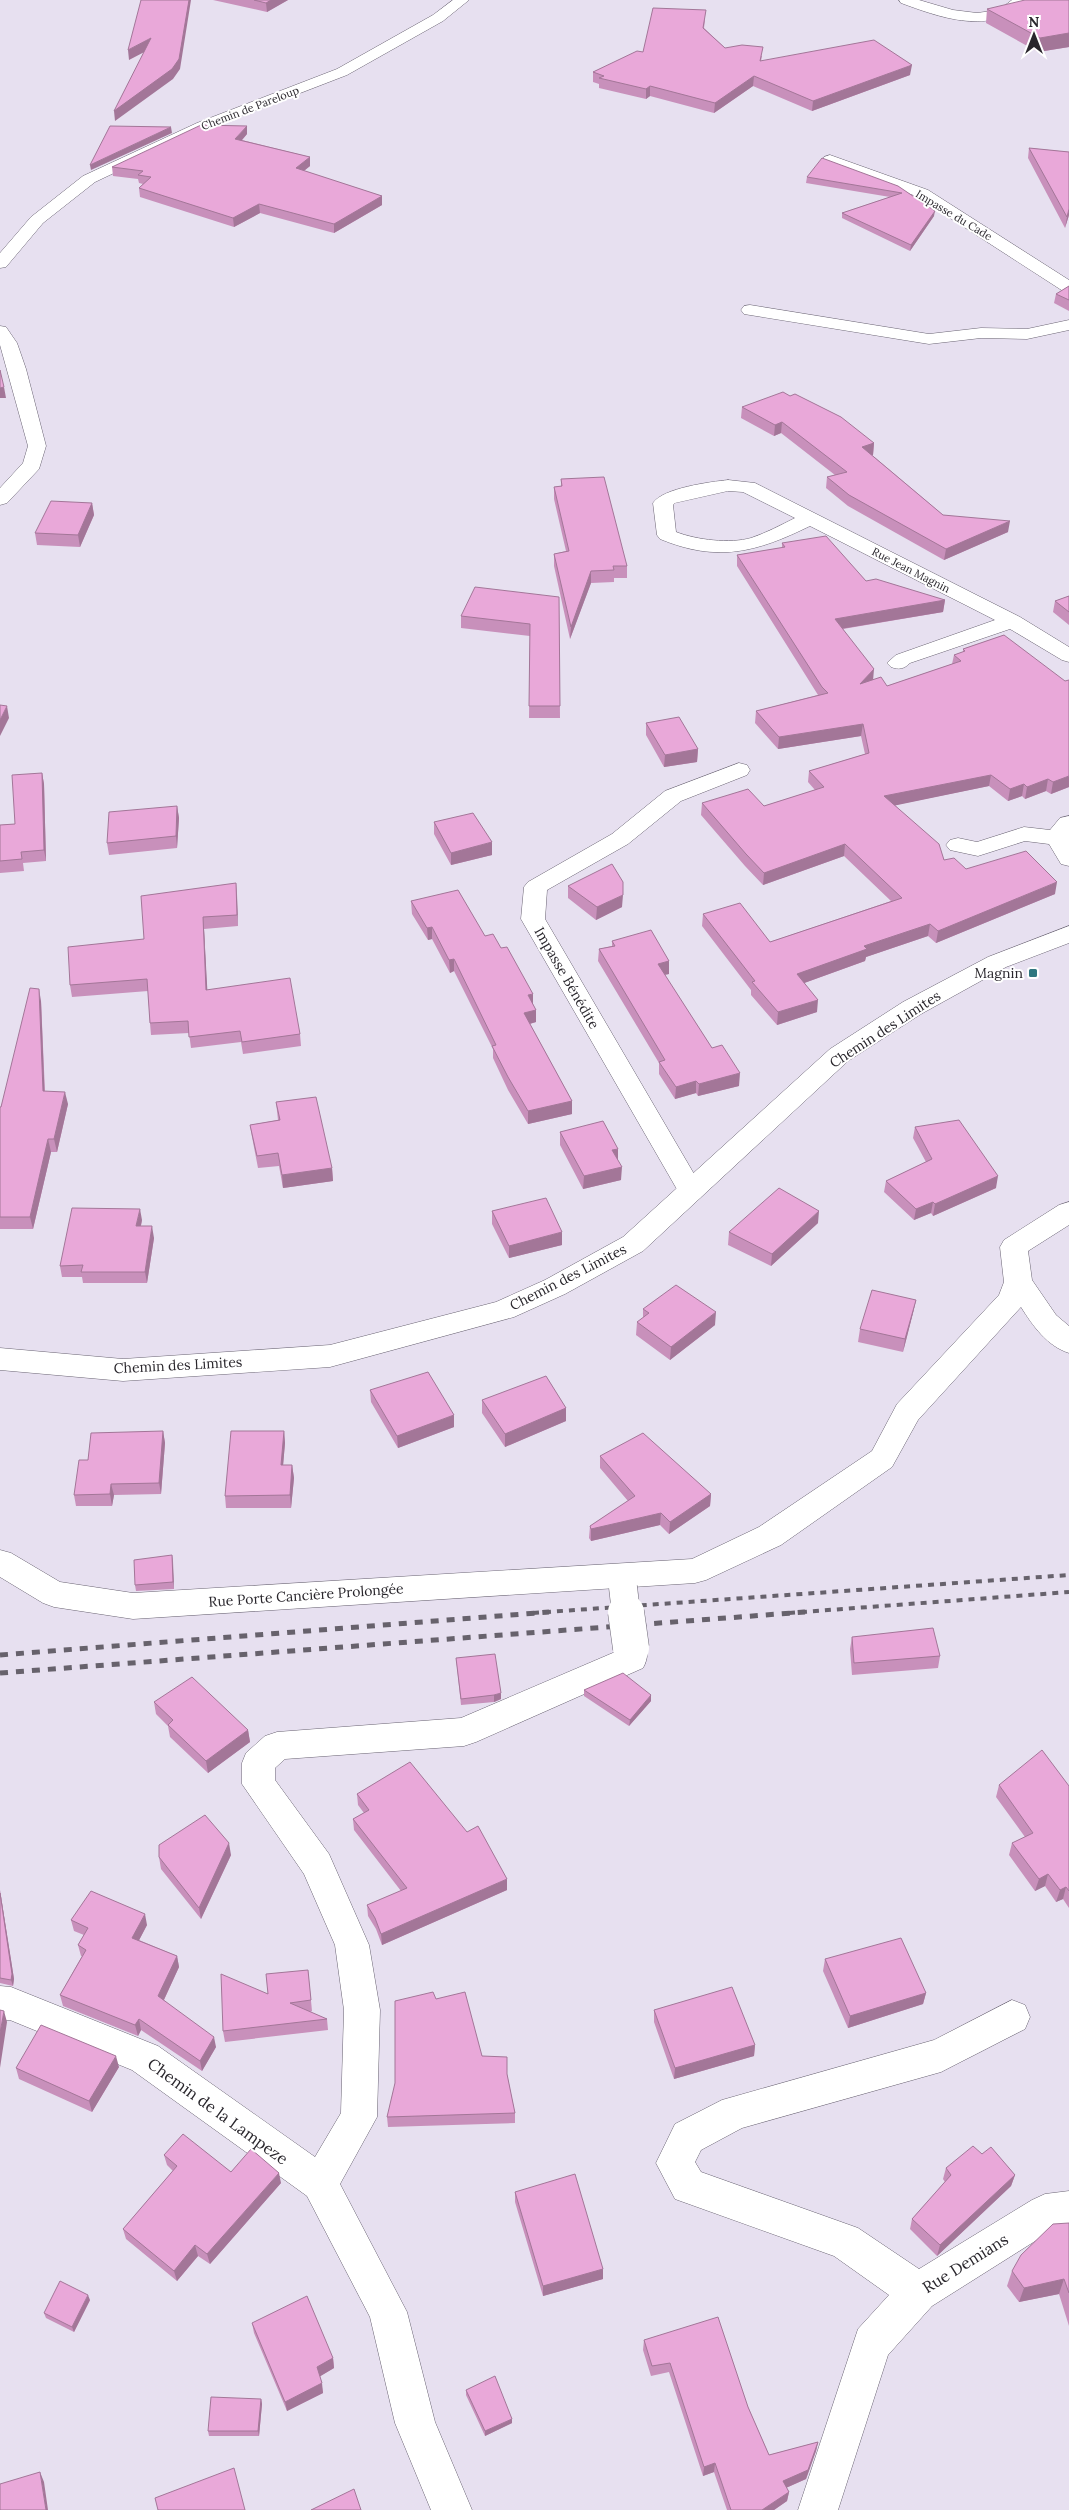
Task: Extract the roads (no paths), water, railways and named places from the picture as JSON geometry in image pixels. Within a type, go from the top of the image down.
[{"type":"street","name":"Chemin de Pareloup","points":[[0,263],[38,220],[89,179],[202,126],[342,72],[438,18],[462,0]]},
{"type":"street","points":[[906,0],[963,15],[987,18],[1004,14],[1023,0]]},
{"type":"street","name":"Impasse du Cade","points":[[830,160],[922,193],[1067,285]]},
{"type":"street","points":[[750,310],[929,339],[982,333],[1027,334],[1069,325]]},
{"type":"street","points":[[0,331],[8,343],[36,446],[32,465],[0,499]]},
{"type":"street","name":"Rue Jean Magnin","points":[[810,519],[753,544],[741,546],[678,541],[667,535],[663,503],[668,499],[735,484],[748,487],[1013,621],[1069,656]]},
{"type":"street","points":[[898,663],[903,658],[1013,621]]},
{"type":"street","name":"Impasse Bénédite","points":[[691,1190],[534,919],[536,887],[620,839],[673,796],[739,770]]},
{"type":"street","points":[[958,845],[978,849],[1024,834],[1064,830],[1062,851],[1069,859]]},
{"type":"street","name":"Chemin des Limites","points":[[0,1359],[123,1370],[330,1356],[504,1310],[555,1287],[633,1244],[839,1055],[912,1008],[997,962],[1069,934]]},
{"type":"street","points":[[1069,1212],[1014,1246],[1018,1282],[1046,1322],[1069,1342]]},
{"type":"street","name":"Rue Porte Cancière Prolongée","points":[[0,1562],[54,1594],[132,1606],[622,1581],[695,1571],[770,1536],[882,1459],[907,1412],[1011,1300],[1018,1282]]},
{"type":"street","points":[[452,2510],[415,2423],[388,2312],[320,2183],[359,2117],[361,2001],[352,1945],[316,1865],[259,1784],[258,1763],[277,1746],[464,1732],[632,1659],[622,1581]]},
{"type":"street","name":"Chemin de la Lampeze","points":[[0,2003],[11,2004],[145,2058],[320,2183]]},
{"type":"street","points":[[918,2292],[845,2241],[688,2186],[676,2163],[688,2137],[735,2112],[942,2055],[1012,2017]]},
{"type":"street","name":"Rue Demians","points":[[818,2510],[872,2343],[918,2292],[1045,2213],[1069,2210]]},
{"type":"railway","points":[[533,1613],[1069,1575]]},
{"type":"railway","points":[[789,1613],[1069,1592]]},
{"type":"railway","points":[[0,1655],[549,1612]]},
{"type":"railway","points":[[0,1673],[805,1612]]},
{"type":"place","name":"Magnin","points":[[1033,973]]}]
